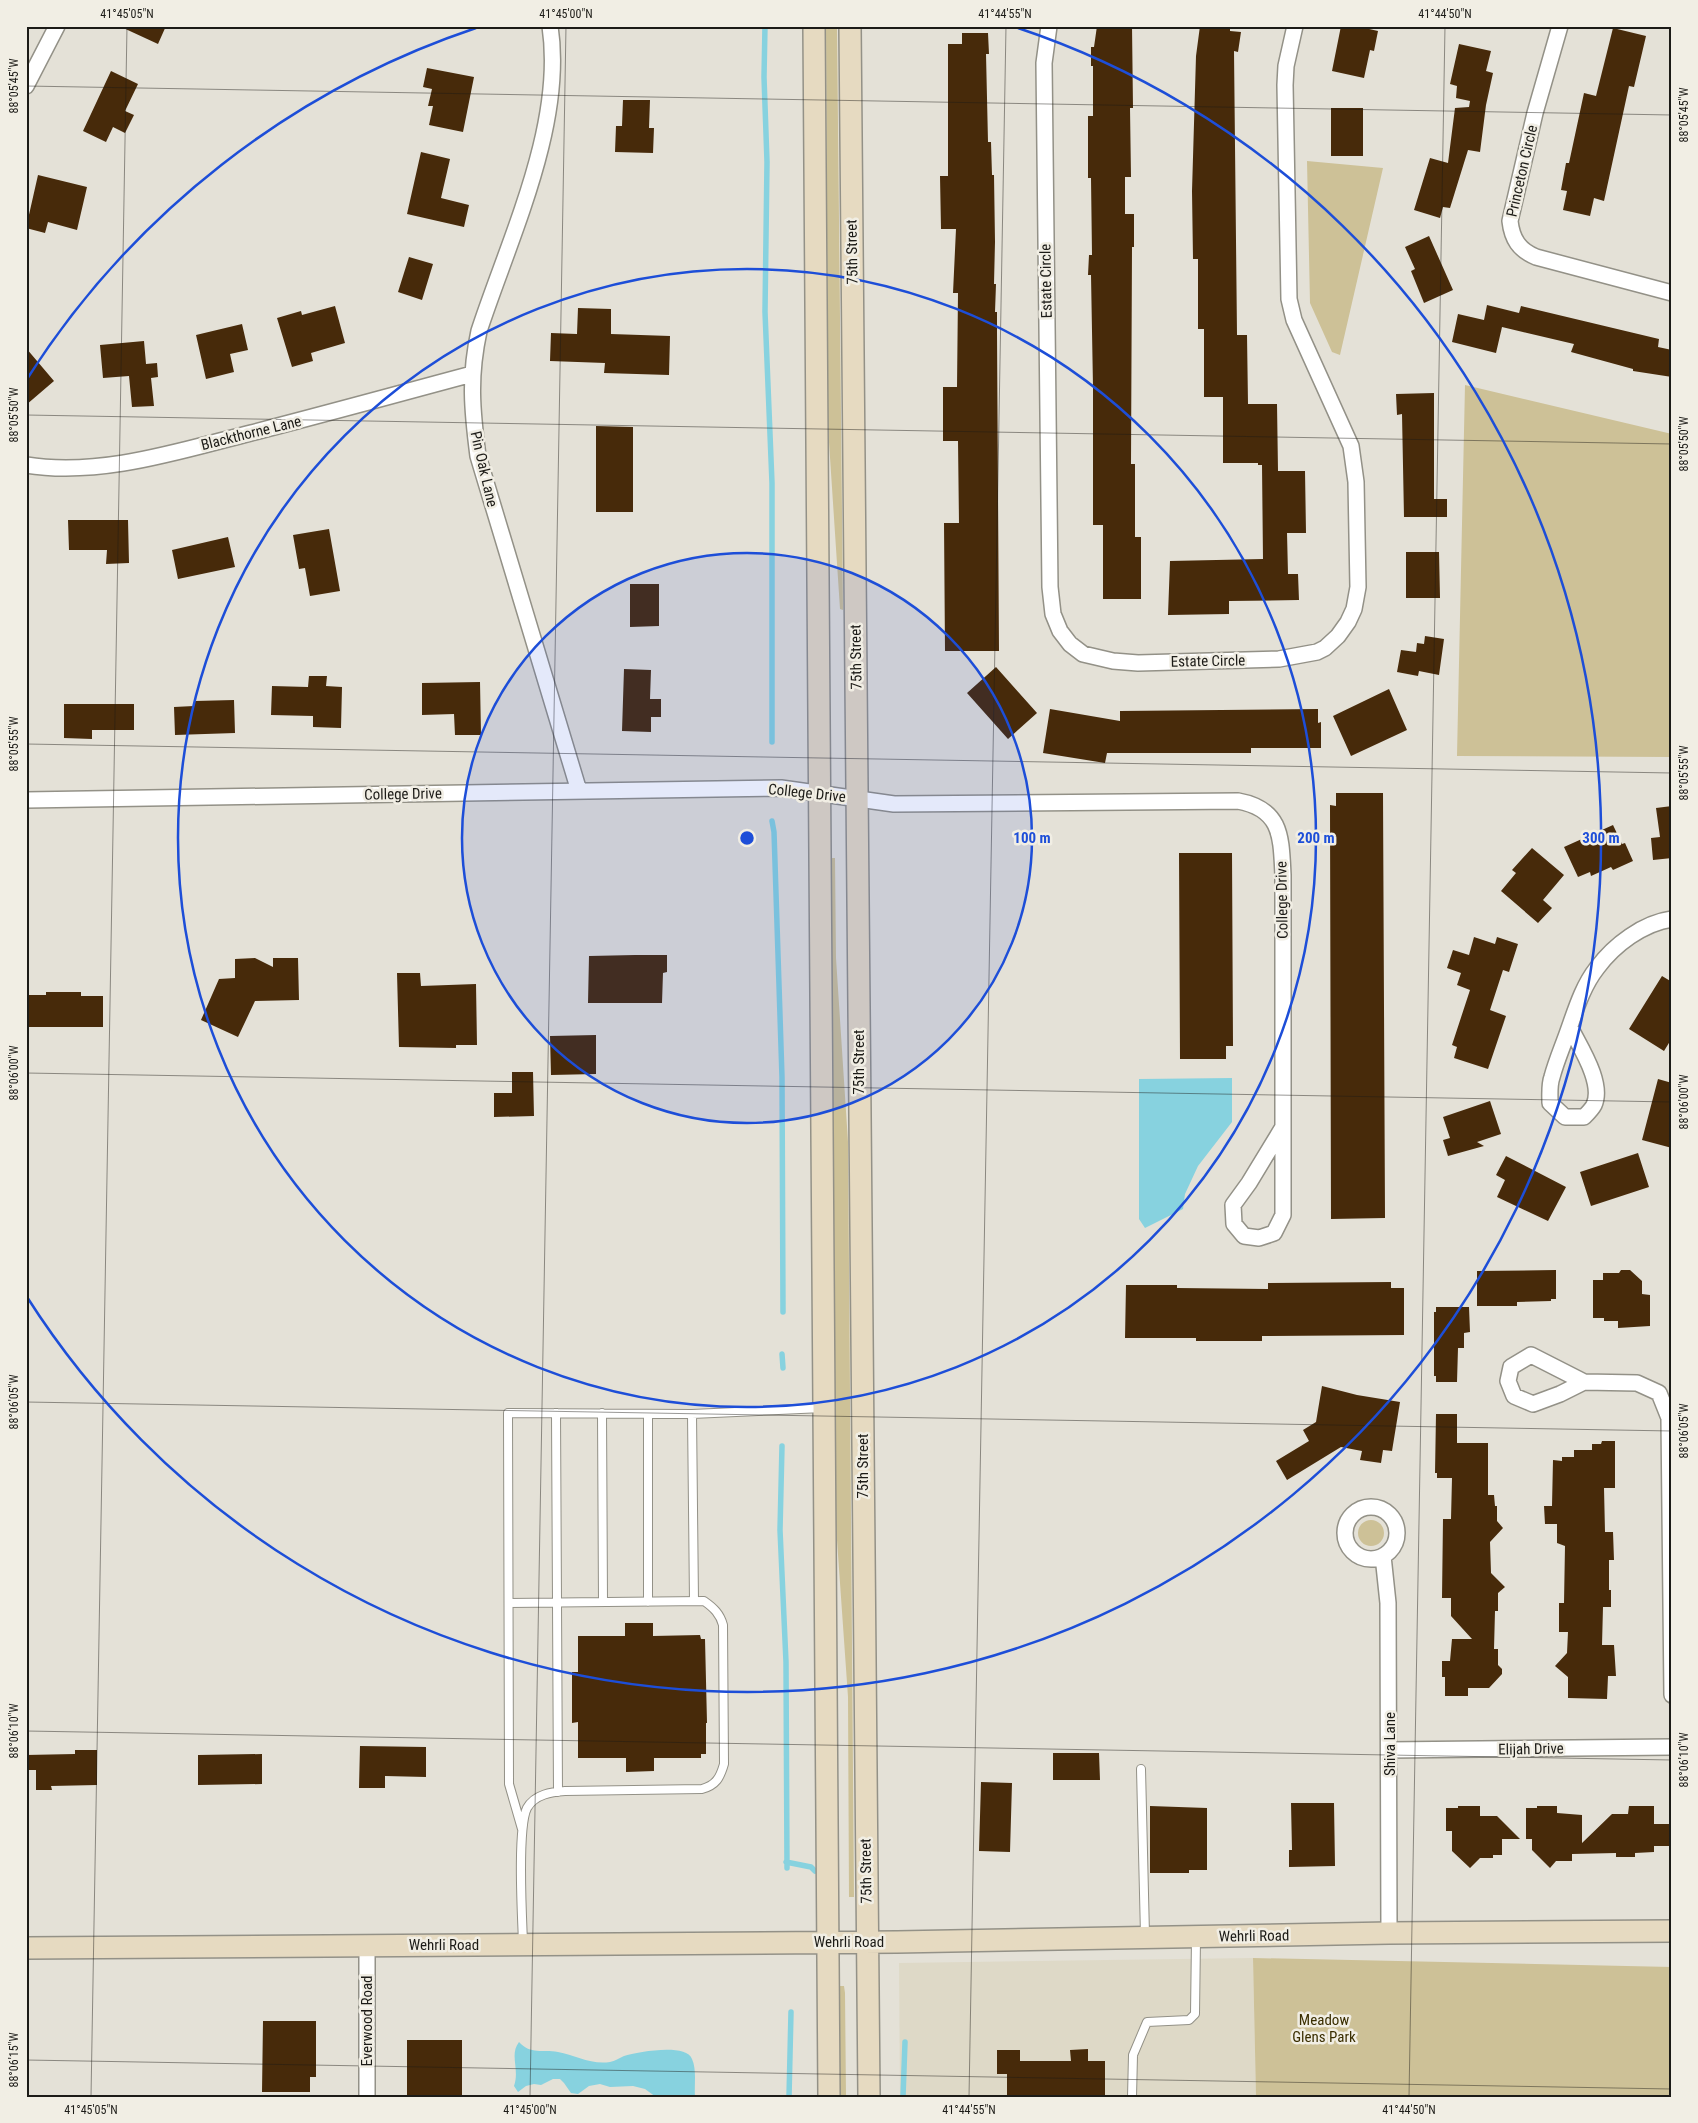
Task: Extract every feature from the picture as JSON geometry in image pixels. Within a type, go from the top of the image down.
[{"type":"main road","points":[[814,26],[829,2097]]},
{"type":"main road","name":"75th Street","points":[[850,26],[869,2097]]},
{"type":"main road","name":"Wehrli Road","points":[[26,1948],[867,1942],[1389,1933],[1672,1931]]},
{"type":"street","points":[[26,86],[57,26]]},
{"type":"street","name":"Pin Oak Lane","points":[[550,26],[552,60],[549,108],[542,147],[479,331],[472,374],[471,407],[478,456],[579,791]]},
{"type":"street","name":"Estate Circle","points":[[1050,26],[1044,63],[1051,596],[1054,614],[1060,631],[1070,644],[1083,654],[1100,658],[1138,662],[1279,659],[1306,655],[1325,648],[1338,636],[1348,622],[1356,600],[1358,587],[1356,482],[1351,446],[1294,320],[1289,299],[1285,85],[1286,66],[1295,26]]},
{"type":"street","name":"Princeton Circle","points":[[1560,26],[1537,105],[1522,167],[1510,221],[1512,234],[1516,243],[1528,254],[1536,257],[1672,293]]},
{"type":"street","name":"Blackthorne Lane","points":[[26,465],[67,468],[115,463],[168,454],[372,402],[472,374]]},
{"type":"street","name":"College Drive","points":[[26,800],[781,788],[894,804],[1238,801],[1253,804],[1264,810],[1278,828],[1281,840],[1283,1127],[1283,1215],[1274,1233],[1259,1238],[1244,1236],[1234,1224],[1233,1205],[1250,1183],[1283,1127]]},
{"type":"street","points":[[1570,1027],[1589,1064],[1596,1085],[1594,1105],[1584,1118],[1565,1117],[1550,1103],[1551,1078],[1570,1027],[1587,985],[1596,968],[1614,949],[1634,934],[1654,924],[1672,919]]},
{"type":"street","points":[[1584,1382],[1560,1394],[1533,1404],[1514,1396],[1508,1380],[1511,1367],[1531,1355],[1584,1382],[1637,1383],[1658,1393],[1670,1418],[1672,1694]]},
{"type":"street","name":"Shiva Lane","points":[[1383,1556],[1388,1603],[1390,1750],[1389,1933]]},
{"type":"street","name":"Elijah Drive","points":[[1390,1750],[1672,1747]]},
{"type":"street","name":"Everwood Road","points":[[367,1945],[367,2097]]},
{"type":"lane","points":[[523,1944],[522,1829],[509,1784],[508,1413],[692,1414],[823,1408]]},
{"type":"lane","points":[[556,1413],[558,1792]]},
{"type":"lane","points":[[602,1413],[603,1602]]},
{"type":"lane","points":[[648,1414],[648,1602]]},
{"type":"lane","points":[[692,1414],[694,1602]]},
{"type":"lane","points":[[509,1604],[704,1601],[714,1608],[721,1617],[723,1626],[724,1764],[721,1777],[713,1786],[702,1789],[549,1793],[536,1799],[528,1807],[522,1829]]},
{"type":"lane","points":[[1142,1769],[1145,1938]]},
{"type":"lane","points":[[1132,2097],[1133,2055],[1147,2022],[1189,2020],[1195,2014],[1196,1937]]},
{"type":"shaded area","points":[[1253,1958],[1256,2097],[900,2097],[899,1963]]},
{"type":"green space","points":[[826,26],[837,26],[843,610],[840,609],[828,427]]},
{"type":"green space","points":[[1307,161],[1383,168],[1340,355],[1332,352],[1310,303]]},
{"type":"green space","points":[[1465,385],[1672,434],[1672,757],[1457,756]]},
{"type":"green space","points":[[831,858],[835,858],[836,958],[848,1142],[854,1897],[849,1897],[848,1697],[836,1526]]},
{"type":"green space","points":[[1371,1520],[1380,1524],[1384,1533],[1380,1542],[1371,1546],[1362,1542],[1358,1533],[1362,1524]]},
{"type":"green space","name":"Meadow Glens Park","points":[[1253,1958],[1672,1967],[1672,2097],[1256,2097]]},
{"type":"green space","points":[[839,1986],[844,1986],[845,1993],[846,2097],[840,2097]]},
{"type":"water","points":[[1232,1078],[1232,1122],[1198,1166],[1185,1194],[1183,1209],[1145,1228],[1139,1219],[1139,1079]]},
{"type":"water","points":[[519,2042],[532,2050],[558,2052],[603,2063],[612,2062],[631,2054],[650,2051],[681,2051],[688,2054],[694,2063],[695,2097],[656,2097],[645,2089],[633,2086],[610,2087],[600,2084],[589,2086],[578,2094],[571,2093],[560,2079],[553,2079],[541,2085],[526,2086],[518,2092],[514,2086],[516,2080],[515,2052]]},
{"type":"building","points":[[119,26],[166,26],[158,44]]},
{"type":"building","points":[[1097,26],[1132,26],[1133,108],[1130,108],[1131,177],[1125,177],[1125,214],[1134,214],[1134,247],[1132,247],[1131,464],[1135,464],[1135,537],[1141,537],[1141,599],[1103,599],[1103,525],[1093,525],[1091,275],[1088,275],[1089,255],[1092,255],[1091,178],[1088,178],[1088,116],[1093,116],[1091,47],[1094,47]]},
{"type":"building","points":[[1200,26],[1230,26],[1230,31],[1241,32],[1238,52],[1234,51],[1237,335],[1247,335],[1248,404],[1277,404],[1278,471],[1305,471],[1306,533],[1287,533],[1288,574],[1298,574],[1299,600],[1229,601],[1229,614],[1168,615],[1170,561],[1263,559],[1262,465],[1258,465],[1258,463],[1223,463],[1223,397],[1204,397],[1204,329],[1198,329],[1198,259],[1193,259],[1192,191],[1196,56]]},
{"type":"building","points":[[1341,26],[1356,26],[1378,31],[1374,51],[1370,50],[1364,78],[1332,71]]},
{"type":"building","points":[[1613,28],[1646,36],[1634,87],[1629,86],[1604,201],[1594,198],[1590,216],[1563,210],[1567,191],[1561,190],[1566,163],[1569,163],[1584,93],[1596,96]]},
{"type":"building","points":[[962,33],[988,33],[989,54],[986,54],[988,142],[991,142],[992,175],[994,175],[994,284],[996,284],[995,312],[997,312],[999,651],[945,651],[944,523],[959,523],[958,441],[943,441],[943,387],[957,387],[958,293],[953,293],[956,229],[941,229],[940,176],[948,176],[948,44],[962,44]]},
{"type":"building","points":[[1459,44],[1491,51],[1486,71],[1493,73],[1486,105],[1480,152],[1468,150],[1450,208],[1443,207],[1440,218],[1414,210],[1430,158],[1448,163],[1455,108],[1469,107],[1470,101],[1456,98],[1457,86],[1450,84]]},
{"type":"building","points":[[427,68],[474,77],[463,132],[429,125],[433,106],[428,106],[432,89],[423,87]]},
{"type":"building","points":[[111,71],[138,84],[125,111],[134,115],[125,133],[113,127],[106,142],[83,131]]},
{"type":"building","points":[[623,100],[650,100],[649,128],[654,128],[653,153],[615,152],[616,126],[622,126]]},
{"type":"building","points":[[1331,108],[1363,108],[1363,156],[1331,156]]},
{"type":"building","points":[[421,152],[450,159],[441,198],[469,205],[464,227],[407,214]]},
{"type":"building","points":[[38,175],[87,187],[77,230],[48,222],[45,233],[26,228]]},
{"type":"building","points":[[1429,236],[1453,290],[1424,303],[1411,271],[1415,269],[1405,247]]},
{"type":"building","points":[[409,257],[433,264],[422,300],[398,292]]},
{"type":"building","points":[[1487,305],[1519,313],[1521,306],[1659,339],[1658,347],[1672,350],[1672,377],[1633,371],[1633,369],[1571,352],[1574,344],[1502,327],[1496,353],[1452,342],[1458,314],[1484,320]]},
{"type":"building","points":[[335,306],[345,343],[311,353],[313,361],[292,367],[277,318],[301,311],[302,315]]},
{"type":"building","points":[[578,308],[611,309],[611,334],[670,336],[669,375],[604,373],[605,363],[550,361],[551,333],[577,334]]},
{"type":"building","points":[[242,324],[248,350],[230,354],[234,372],[206,379],[196,335]]},
{"type":"building","points":[[144,341],[146,364],[157,363],[158,377],[151,378],[154,406],[132,407],[129,376],[103,378],[100,345]]},
{"type":"building","points":[[26,348],[54,381],[26,405]]},
{"type":"building","points":[[1434,393],[1434,499],[1447,499],[1447,517],[1404,517],[1402,414],[1397,415],[1396,394]]},
{"type":"building","points":[[596,426],[633,427],[633,512],[596,512]]},
{"type":"building","points":[[68,520],[128,520],[129,563],[106,564],[107,550],[69,550]]},
{"type":"building","points":[[329,529],[340,591],[310,596],[305,568],[299,569],[293,535]]},
{"type":"building","points":[[228,537],[235,567],[178,579],[172,550]]},
{"type":"building","points":[[1406,552],[1439,552],[1440,598],[1406,598]]},
{"type":"building","points":[[630,584],[659,584],[659,626],[630,627]]},
{"type":"building","points":[[1425,636],[1444,639],[1439,675],[1419,671],[1418,676],[1397,672],[1401,650],[1416,652],[1417,643],[1424,644]]},
{"type":"building","points":[[996,667],[1037,713],[1008,739],[967,693]]},
{"type":"building","points":[[624,669],[651,670],[650,699],[661,699],[661,717],[651,717],[651,732],[622,731]]},
{"type":"building","points":[[309,676],[327,676],[326,686],[342,687],[341,728],[313,727],[313,716],[271,715],[272,686],[308,687]]},
{"type":"building","points":[[480,682],[481,735],[455,735],[454,714],[422,715],[422,683]]},
{"type":"building","points":[[1389,689],[1407,730],[1351,756],[1333,716]]},
{"type":"building","points":[[234,700],[235,733],[175,735],[174,707],[194,706],[195,701]]},
{"type":"building","points":[[64,704],[134,704],[134,730],[92,730],[92,739],[64,738]]},
{"type":"building","points":[[1050,709],[1120,721],[1120,711],[1318,709],[1318,723],[1321,722],[1321,748],[1251,748],[1251,753],[1107,753],[1105,763],[1043,753]]},
{"type":"building","points":[[1336,793],[1383,793],[1385,1218],[1331,1219],[1330,805],[1336,806]]},
{"type":"building","points":[[1672,806],[1672,858],[1653,860],[1651,838],[1660,837],[1656,808]]},
{"type":"building","points":[[1613,825],[1622,844],[1625,843],[1633,861],[1613,870],[1611,867],[1591,876],[1590,872],[1578,877],[1564,847]]},
{"type":"building","points":[[1532,848],[1564,875],[1543,900],[1552,908],[1538,923],[1501,891],[1516,873],[1512,870]]},
{"type":"building","points":[[1179,853],[1232,853],[1233,1046],[1226,1046],[1226,1059],[1180,1059]]},
{"type":"building","points":[[1474,937],[1495,944],[1497,937],[1518,944],[1509,972],[1503,970],[1490,1010],[1506,1016],[1488,1069],[1454,1058],[1457,1047],[1452,1045],[1470,990],[1457,985],[1461,973],[1447,968],[1453,950],[1469,955]]},
{"type":"building","points":[[667,955],[667,972],[663,973],[662,1003],[588,1003],[589,956]]},
{"type":"building","points":[[255,958],[273,967],[273,958],[298,958],[299,1000],[255,1001],[238,1037],[201,1020],[219,979],[235,978],[235,959]]},
{"type":"building","points":[[397,973],[420,973],[421,986],[476,984],[477,1045],[456,1045],[456,1048],[399,1047]]},
{"type":"building","points":[[1662,976],[1672,982],[1672,1038],[1664,1051],[1629,1029]]},
{"type":"building","points":[[46,992],[81,992],[81,996],[103,996],[103,1027],[26,1027],[26,995],[46,995]]},
{"type":"building","points":[[596,1035],[596,1074],[551,1075],[550,1036]]},
{"type":"building","points":[[512,1072],[533,1072],[534,1116],[494,1117],[494,1093],[512,1093]]},
{"type":"building","points":[[1658,1079],[1672,1083],[1672,1148],[1642,1140]]},
{"type":"building","points":[[1490,1101],[1501,1134],[1477,1142],[1484,1146],[1448,1156],[1443,1140],[1450,1138],[1443,1117]]},
{"type":"building","points":[[1638,1153],[1649,1187],[1591,1206],[1580,1172]]},
{"type":"building","points":[[1506,1156],[1566,1187],[1548,1221],[1497,1197],[1505,1180],[1496,1175]]},
{"type":"building","points":[[1556,1270],[1556,1299],[1551,1299],[1551,1301],[1517,1302],[1517,1306],[1477,1306],[1477,1271]]},
{"type":"building","points":[[1621,1270],[1630,1270],[1642,1281],[1642,1294],[1650,1295],[1650,1326],[1618,1328],[1618,1321],[1604,1321],[1604,1318],[1593,1318],[1593,1280],[1603,1280],[1603,1273],[1619,1273]]},
{"type":"building","points":[[1391,1282],[1391,1288],[1404,1288],[1404,1335],[1262,1336],[1262,1341],[1196,1341],[1196,1338],[1125,1338],[1126,1285],[1177,1285],[1177,1288],[1268,1289],[1268,1283]]},
{"type":"building","points":[[1436,1307],[1469,1307],[1470,1332],[1464,1333],[1464,1348],[1458,1348],[1457,1382],[1436,1382],[1436,1376],[1434,1376],[1434,1312],[1436,1312]]},
{"type":"building","points":[[1322,1386],[1357,1395],[1400,1402],[1392,1451],[1383,1450],[1381,1463],[1360,1460],[1362,1451],[1341,1447],[1287,1480],[1276,1461],[1309,1441],[1303,1430],[1316,1422]]},
{"type":"building","points":[[1436,1414],[1457,1414],[1457,1443],[1488,1443],[1488,1495],[1494,1495],[1495,1506],[1497,1506],[1497,1521],[1503,1528],[1490,1542],[1491,1573],[1505,1587],[1498,1593],[1498,1611],[1495,1611],[1494,1649],[1498,1649],[1498,1665],[1502,1669],[1502,1674],[1489,1688],[1468,1688],[1468,1696],[1445,1696],[1445,1677],[1442,1677],[1442,1661],[1450,1661],[1452,1639],[1472,1639],[1451,1616],[1451,1598],[1442,1598],[1443,1519],[1451,1519],[1452,1478],[1437,1478],[1437,1473],[1435,1473]]},
{"type":"building","points":[[1602,1441],[1615,1441],[1615,1488],[1604,1488],[1605,1532],[1613,1532],[1614,1560],[1609,1560],[1611,1607],[1603,1607],[1602,1645],[1614,1645],[1616,1676],[1608,1676],[1607,1699],[1568,1698],[1568,1677],[1555,1666],[1567,1653],[1568,1632],[1559,1632],[1559,1603],[1564,1603],[1565,1546],[1557,1543],[1557,1524],[1545,1524],[1544,1506],[1552,1506],[1553,1460],[1562,1461],[1562,1457],[1574,1457],[1574,1450],[1592,1450],[1592,1444],[1601,1444]]},
{"type":"building","points":[[625,1623],[653,1623],[653,1636],[700,1635],[701,1639],[705,1639],[706,1754],[701,1754],[701,1758],[654,1758],[654,1771],[626,1772],[626,1758],[578,1758],[578,1722],[572,1723],[572,1672],[578,1672],[578,1636],[625,1636]]},
{"type":"building","points":[[360,1746],[426,1747],[426,1777],[385,1776],[385,1788],[359,1788]]},
{"type":"building","points":[[75,1750],[97,1750],[97,1785],[51,1786],[52,1790],[36,1790],[36,1770],[26,1770],[26,1755],[75,1754]]},
{"type":"building","points":[[1053,1753],[1099,1753],[1100,1780],[1053,1780]]},
{"type":"building","points":[[262,1754],[262,1784],[198,1785],[198,1755]]},
{"type":"building","points":[[981,1782],[1012,1783],[1010,1852],[979,1851]]},
{"type":"building","points":[[1291,1803],[1334,1803],[1335,1866],[1289,1867],[1289,1850],[1292,1850]]},
{"type":"building","points":[[1150,1806],[1207,1808],[1207,1870],[1189,1870],[1189,1873],[1150,1873]]},
{"type":"building","points":[[1458,1806],[1480,1806],[1480,1816],[1497,1816],[1520,1839],[1502,1839],[1502,1855],[1493,1855],[1493,1858],[1480,1858],[1470,1868],[1452,1851],[1452,1831],[1446,1831],[1446,1808],[1458,1808]]},
{"type":"building","points":[[1537,1806],[1557,1806],[1557,1813],[1582,1815],[1582,1843],[1612,1814],[1628,1814],[1629,1806],[1654,1806],[1654,1824],[1672,1824],[1672,1846],[1654,1846],[1654,1852],[1635,1853],[1635,1857],[1616,1857],[1616,1853],[1572,1854],[1572,1861],[1556,1861],[1550,1868],[1532,1850],[1532,1839],[1526,1839],[1526,1808],[1537,1808]]},
{"type":"building","points":[[263,2021],[316,2021],[316,2077],[310,2077],[310,2092],[262,2092]]},
{"type":"building","points":[[407,2040],[462,2040],[462,2097],[407,2097]]},
{"type":"building","points":[[1088,2049],[1088,2061],[1105,2061],[1105,2097],[1007,2097],[1007,2074],[997,2074],[997,2050],[1020,2050],[1020,2061],[1071,2061],[1070,2050]]},
{"type":"waterway","points":[[765,26],[764,77],[767,162],[765,312],[772,483],[772,742]]},
{"type":"waterway","points":[[772,821],[774,832],[782,1077],[783,1312]]},
{"type":"waterway","points":[[782,1354],[783,1368]]},
{"type":"waterway","points":[[782,1446],[780,1530],[786,1662],[787,1868]]},
{"type":"waterway","points":[[786,1862],[811,1867],[815,1871]]},
{"type":"waterway","points":[[789,2097],[791,2012]]},
{"type":"waterway","points":[[903,2097],[905,2042]]}]
